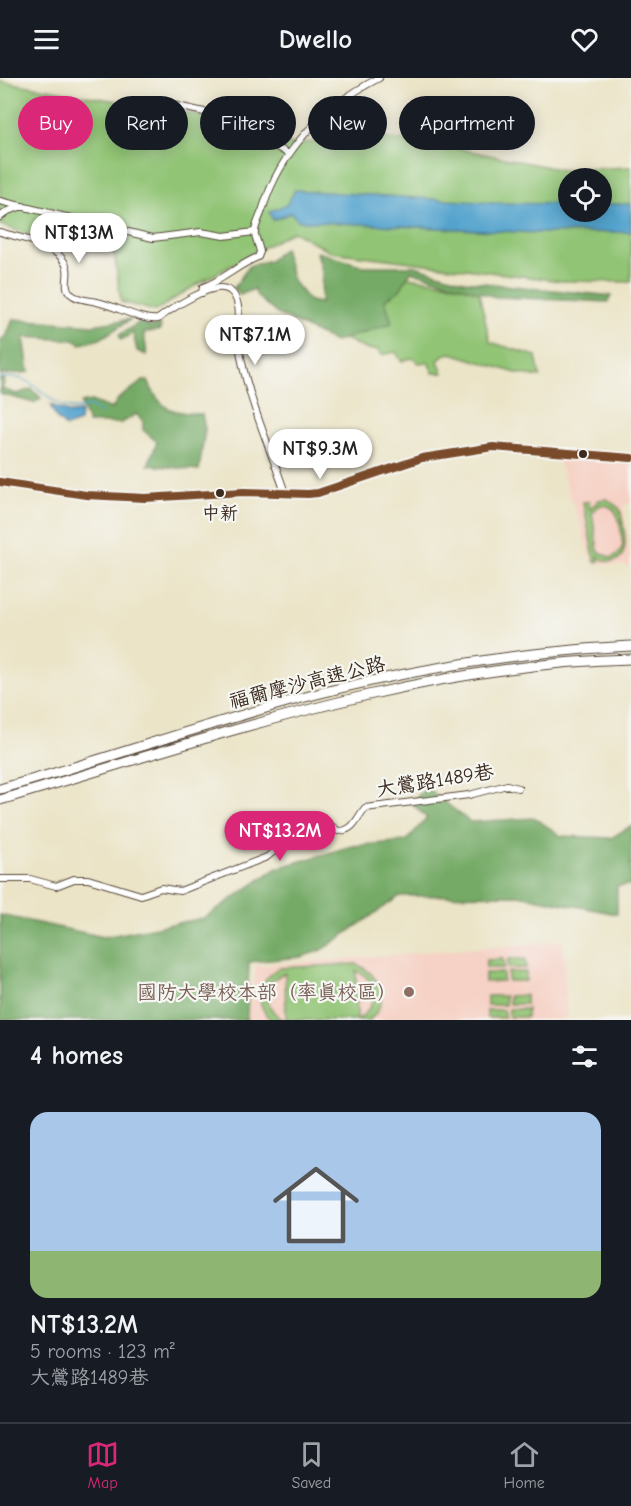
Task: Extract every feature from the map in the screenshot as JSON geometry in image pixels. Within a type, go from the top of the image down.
[{"type":"highway","name":"福爾摩沙高速公路","points":[[0,789],[288,702],[371,682],[546,652],[631,646]]},
{"type":"highway","name":"福爾摩沙高速公路","points":[[0,800],[291,714],[374,693],[549,664],[631,659]]},
{"type":"street","points":[[202,293],[203,287],[225,278],[237,266],[258,257],[260,252],[254,232],[266,197],[287,153],[321,117],[359,88],[378,78]]},
{"type":"street","points":[[188,109],[222,116],[287,153]]},
{"type":"street","points":[[0,201],[30,206],[153,238],[201,232],[224,236],[254,232]]},
{"type":"street","points":[[0,218],[16,207],[30,206]]},
{"type":"street","points":[[0,232],[44,246],[56,254],[66,266],[67,287],[76,298],[108,304],[154,320],[202,293],[220,288],[229,290],[236,299],[244,371],[285,493]]},
{"type":"street","points":[[0,482],[86,495],[145,498],[243,492],[318,493],[422,458],[493,447],[631,458]]},
{"type":"street","name":"大鶯路1489巷","points":[[0,879],[39,881],[56,886],[74,879],[88,879],[141,895],[162,888],[180,891],[267,857],[306,825],[326,822],[338,831],[346,831],[352,828],[365,808],[469,795],[507,785],[518,788]]},
{"type":"shaded area","points":[[557,457],[631,461],[631,504],[623,505],[631,566],[593,563]]},
{"type":"shaded area","name":"國防大學校本部（率真校區）","points":[[563,941],[567,1020],[247,1020],[256,966]]},
{"type":"green space","points":[[0,81],[87,96],[18,96],[18,150],[93,150],[93,97],[105,99],[105,150],[188,150],[188,113],[200,115],[200,150],[296,150],[296,143],[308,142],[308,150],[387,150],[387,139],[399,140],[399,150],[465,150],[558,169],[558,222],[612,222],[612,168],[608,168],[631,167],[631,282],[561,281],[331,252],[293,231],[196,285],[155,311],[121,302],[114,253],[45,240],[0,225]]},
{"type":"green space","points":[[284,248],[293,281],[309,301],[321,303],[322,271],[317,252],[364,266],[415,266],[464,281],[611,296],[608,302],[495,297],[411,271],[400,290],[385,300],[392,323],[335,342],[276,313],[257,296],[254,289],[240,295],[234,288],[249,266],[269,261]]},
{"type":"green space","points":[[374,271],[478,289],[490,342],[536,356],[540,377],[516,373],[451,353],[443,355],[438,361],[443,373],[433,373],[428,362],[419,363],[412,358],[401,361],[396,352],[382,355],[378,350],[365,349],[339,336]]},
{"type":"green space","points":[[13,319],[93,325],[131,319],[100,339],[81,344],[74,340],[24,337],[29,372],[0,375],[0,342],[7,334]]},
{"type":"green space","points":[[140,322],[150,327],[161,325],[160,330],[144,333],[147,355],[137,351],[133,333],[121,340],[119,335]]},
{"type":"green space","points":[[0,379],[5,380],[2,389],[17,394],[31,389],[41,398],[34,403],[0,394]]},
{"type":"green space","points":[[143,381],[148,381],[157,398],[168,408],[174,411],[202,414],[205,429],[199,470],[148,465],[157,442],[143,430],[143,421],[136,414],[122,423],[88,423],[81,403],[91,401],[112,409],[118,399]]},
{"type":"green space","points":[[607,499],[620,509],[625,544],[621,556],[614,561],[607,561],[598,556],[599,561],[595,562],[583,502],[589,502],[590,509],[599,500]],"holes":[[[600,505],[607,506],[616,513],[619,519],[623,546],[618,554],[611,558],[598,551],[592,513]]]},
{"type":"green space","points":[[427,788],[470,822],[535,818],[561,836],[611,838],[631,826],[631,885],[617,886],[617,914],[518,895],[400,896],[322,950],[301,957],[249,962],[247,1020],[0,1020],[0,915],[104,937],[204,918],[277,868],[352,846],[406,841],[427,818],[410,802]]},
{"type":"green space","points":[[503,959],[504,968],[486,968],[486,960]]},
{"type":"green space","points":[[508,959],[525,959],[526,968],[508,968]]},
{"type":"green space","points":[[356,964],[377,981],[381,996],[380,1004],[370,1020],[357,1020],[286,1020],[285,973],[272,982],[268,995],[272,1009],[283,1020],[271,1020],[262,1007],[261,992],[266,979],[278,968]],"holes":[[[356,971],[364,975],[373,988],[369,1009],[357,1020]]]},
{"type":"green space","points":[[508,972],[526,972],[526,981],[508,981]]},
{"type":"green space","points":[[485,973],[503,973],[503,981],[485,982]]},
{"type":"green space","points":[[526,995],[526,1004],[509,1004],[509,996]]},
{"type":"green space","points":[[487,996],[505,996],[505,1005],[487,1005]]},
{"type":"green space","points":[[509,1009],[527,1009],[527,1017],[509,1017]]},
{"type":"green space","points":[[487,1010],[504,1010],[504,1018],[487,1018]]},
{"type":"water","points":[[295,190],[493,203],[558,204],[558,222],[612,222],[612,204],[631,204],[631,232],[538,233],[299,221],[291,213],[273,220],[269,212],[287,204]]},
{"type":"water","points":[[50,405],[71,413],[81,412],[80,422],[66,427],[57,419]]},
{"type":"waterway","points":[[0,377],[19,378],[28,382],[52,400],[68,408],[78,409],[90,406],[101,414]]},
{"type":"transit line","points":[[0,482],[86,495],[145,498],[243,492],[308,494],[318,493],[422,458],[493,447],[631,458]]},
{"type":"place","name":"中新","points":[[220,493]]},
{"type":"place","name":"國防大學校本部（率真校區）","points":[[409,992]]}]
